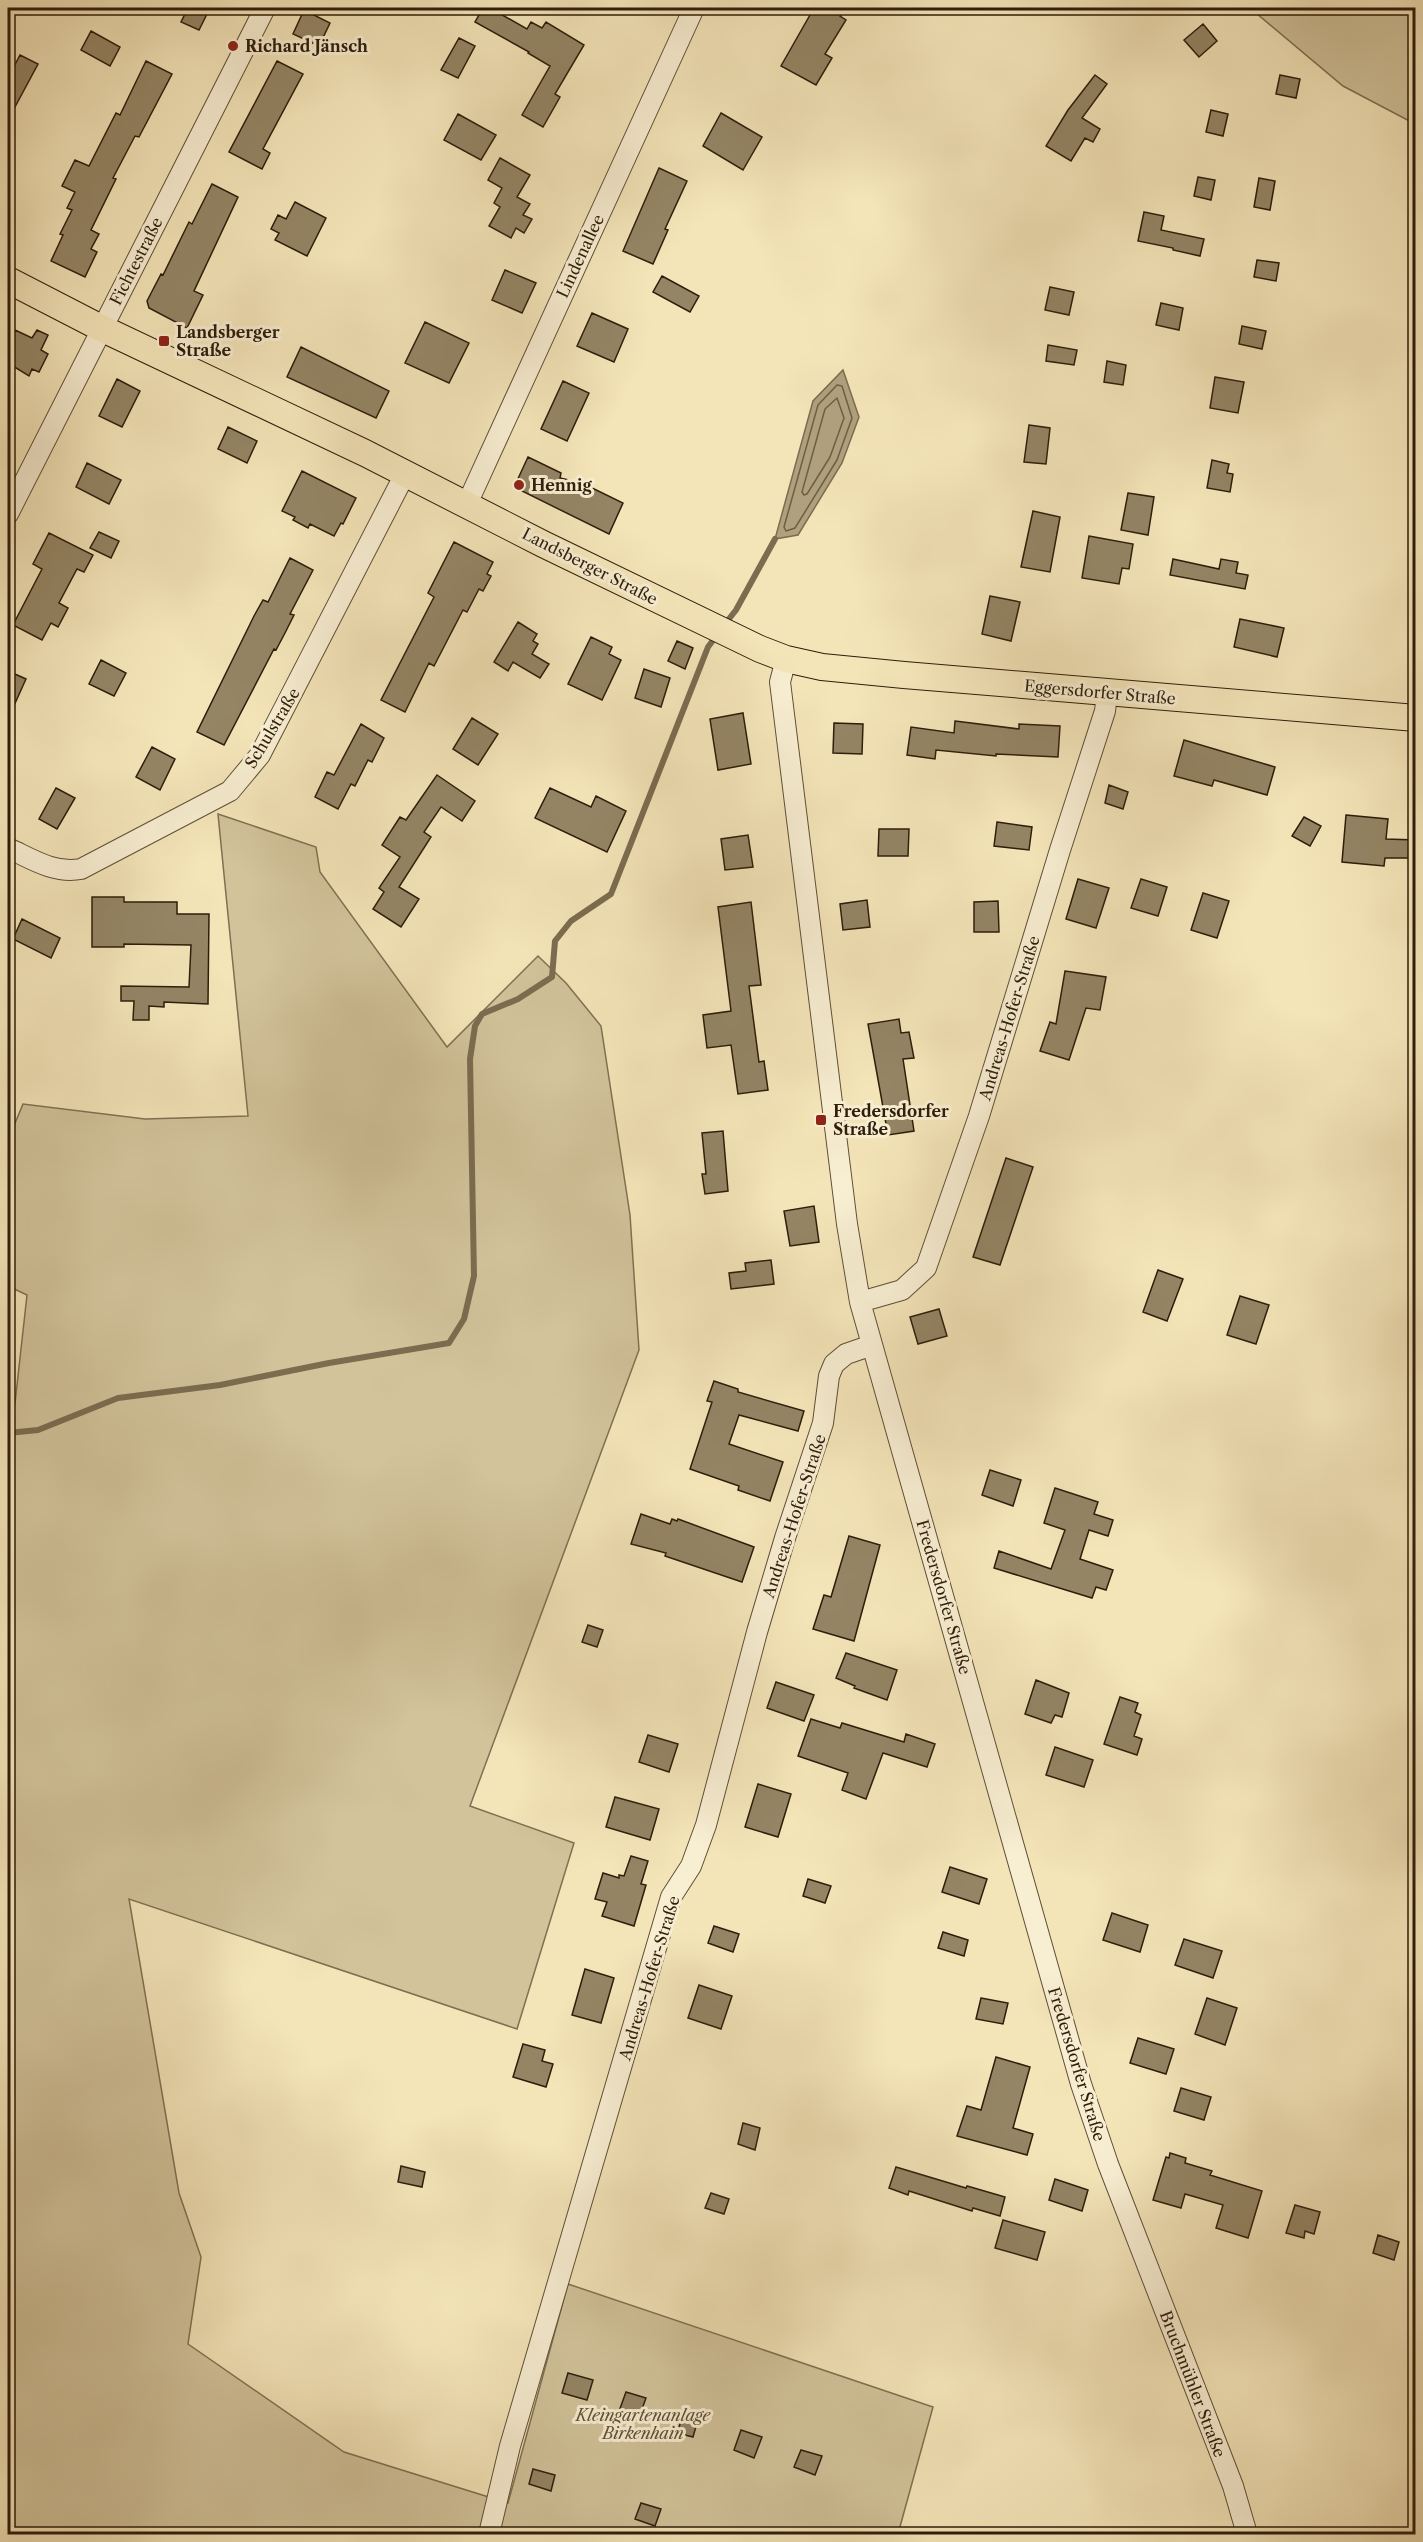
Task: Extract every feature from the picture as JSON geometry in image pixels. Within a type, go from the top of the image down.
[{"type":"main road","name":"Landsberger Straße","points":[[8,280],[101,328],[405,474],[720,631],[786,659]]},
{"type":"main road","name":"Eggersdorfer Straße","points":[[786,659],[822,667],[1416,718]]},
{"type":"street","name":"Fichtestraße","points":[[8,514],[265,8]]},
{"type":"street","name":"Lindenallee","points":[[466,504],[694,8]]},
{"type":"street","name":"Schulstraße","points":[[8,848],[43,865],[66,872],[81,869],[224,794],[239,782],[260,755],[405,474]]},
{"type":"street","name":"Fredersdorfer Straße","points":[[786,659],[780,682],[847,1224],[860,1302],[1075,2064],[1108,2163],[1136,2235]]},
{"type":"street","name":"Andreas-Hofer-Straße","points":[[860,1302],[902,1290],[926,1268],[979,1116],[1105,711],[1107,693]]},
{"type":"street","name":"Andreas-Hofer-Straße","points":[[489,2535],[507,2457],[671,1897],[691,1866],[706,1826],[757,1632],[785,1538],[824,1423],[829,1376],[834,1364],[846,1354],[872,1345]]},
{"type":"street","name":"Bruchmühler Straße","points":[[1136,2235],[1233,2486],[1247,2535]]},
{"type":"green space","points":[[1250,8],[1415,8],[1415,124],[1343,86]]},
{"type":"green space","name":"Kleingartenanlage Birkenhain","points":[[218,814],[316,847],[320,872],[447,1047],[538,956],[566,983],[601,1026],[630,1215],[639,1350],[470,1806],[574,1843],[517,2029],[129,1899],[179,2193],[201,2257],[188,2344],[344,2452],[508,2503],[568,2284],[933,2407],[898,2534],[8,2534],[8,1404],[15,1403],[27,1295],[8,1286],[8,1140],[23,1104],[145,1119],[248,1116]]},
{"type":"water","points":[[843,370],[859,417],[842,463],[798,535],[775,539],[813,401]]},
{"type":"building","points":[[188,8],[210,8],[199,30],[181,22]]},
{"type":"building","points":[[483,8],[490,8],[527,29],[531,22],[542,28],[546,22],[584,45],[555,94],[560,97],[543,127],[522,115],[550,66],[475,22]]},
{"type":"building","points":[[814,8],[846,8],[840,16],[846,20],[825,54],[832,58],[816,85],[781,66]]},
{"type":"building","points":[[304,10],[330,23],[319,46],[293,34]]},
{"type":"building","points":[[1203,24],[1217,41],[1199,57],[1184,40]]},
{"type":"building","points":[[91,31],[120,47],[110,66],[81,50]]},
{"type":"building","points":[[459,38],[475,46],[458,78],[441,70]]},
{"type":"building","points":[[20,55],[38,64],[8,120],[8,78]]},
{"type":"building","points":[[146,61],[172,74],[139,137],[135,136],[113,178],[116,179],[91,230],[99,234],[91,249],[97,252],[85,277],[51,261],[63,235],[60,234],[72,210],[67,208],[75,192],[62,186],[75,160],[89,166],[116,113],[120,115]]},
{"type":"building","points":[[277,61],[303,74],[263,149],[270,153],[262,169],[229,152]]},
{"type":"building","points":[[1095,75],[1107,84],[1082,118],[1100,129],[1093,142],[1085,138],[1071,161],[1046,146],[1068,110]]},
{"type":"building","points":[[1280,75],[1300,79],[1296,98],[1276,94]]},
{"type":"building","points":[[1211,110],[1228,114],[1223,136],[1206,132]]},
{"type":"building","points":[[721,113],[762,137],[743,170],[703,146]]},
{"type":"building","points":[[458,114],[496,135],[481,160],[444,140]]},
{"type":"building","points":[[500,158],[530,175],[517,197],[530,204],[523,215],[532,219],[524,233],[516,228],[511,238],[489,226],[500,207],[494,203],[502,188],[488,180]]},
{"type":"building","points":[[659,168],[687,181],[665,229],[668,230],[653,264],[623,251]]},
{"type":"building","points":[[1198,177],[1215,180],[1211,200],[1194,196]]},
{"type":"building","points":[[1259,178],[1275,181],[1270,210],[1254,207]]},
{"type":"building","points":[[212,184],[238,197],[194,291],[203,295],[187,328],[149,308],[147,301],[161,274],[163,275],[189,222],[192,224]]},
{"type":"building","points":[[295,202],[326,218],[307,256],[275,240],[279,233],[271,229],[278,215],[286,219]]},
{"type":"building","points":[[1144,212],[1164,216],[1161,230],[1204,239],[1200,256],[1138,241]]},
{"type":"building","points":[[1257,260],[1279,263],[1276,281],[1254,277]]},
{"type":"building","points":[[505,270],[536,283],[522,313],[492,300]]},
{"type":"building","points":[[662,276],[699,296],[690,312],[653,292]]},
{"type":"building","points":[[1050,287],[1074,292],[1069,315],[1045,310]]},
{"type":"building","points":[[1161,303],[1183,308],[1179,330],[1156,325]]},
{"type":"building","points":[[592,313],[628,329],[614,362],[577,346]]},
{"type":"building","points":[[425,322],[469,343],[449,383],[405,363]]},
{"type":"building","points":[[1242,326],[1266,331],[1262,349],[1239,344]]},
{"type":"building","points":[[15,330],[32,338],[37,330],[48,335],[41,350],[48,354],[39,372],[32,369],[29,376],[8,363],[8,345]]},
{"type":"building","points":[[1048,345],[1077,350],[1074,365],[1046,361]]},
{"type":"building","points":[[301,347],[389,391],[376,418],[287,377]]},
{"type":"building","points":[[1107,361],[1126,365],[1123,385],[1104,382]]},
{"type":"building","points":[[1215,377],[1244,382],[1238,413],[1210,408]]},
{"type":"building","points":[[117,379],[140,391],[122,427],[99,416]]},
{"type":"building","points":[[563,381],[589,393],[567,441],[541,429]]},
{"type":"building","points":[[1029,425],[1050,428],[1046,464],[1024,462]]},
{"type":"building","points":[[228,427],[257,441],[247,463],[218,449]]},
{"type":"building","points":[[528,457],[561,473],[560,478],[582,483],[623,503],[609,534],[518,489],[516,483]]},
{"type":"building","points":[[1212,460],[1229,464],[1227,473],[1233,474],[1230,492],[1207,488]]},
{"type":"building","points":[[87,463],[121,480],[109,504],[76,487]]},
{"type":"building","points":[[302,471],[356,498],[334,536],[310,524],[308,528],[293,520],[295,517],[282,511]]},
{"type":"building","points":[[1128,493],[1154,497],[1148,535],[1121,530]]},
{"type":"building","points":[[1033,511],[1060,517],[1050,572],[1021,567]]},
{"type":"building","points":[[99,532],[119,541],[111,558],[90,548]]},
{"type":"building","points":[[49,533],[93,555],[84,572],[77,569],[59,603],[68,608],[58,627],[51,623],[42,640],[13,625],[42,569],[33,564]]},
{"type":"building","points":[[1089,536],[1133,544],[1129,569],[1122,568],[1119,584],[1082,578]]},
{"type":"building","points":[[454,542],[493,562],[487,574],[491,576],[483,591],[479,589],[467,612],[463,610],[434,666],[429,663],[405,712],[381,700],[434,597],[428,593]]},
{"type":"building","points":[[290,558],[313,570],[290,614],[294,615],[285,633],[276,650],[274,649],[224,745],[197,732],[254,616],[263,600],[268,602]]},
{"type":"building","points":[[1173,559],[1219,569],[1221,559],[1238,562],[1236,573],[1248,575],[1245,589],[1170,575]]},
{"type":"building","points":[[990,596],[1020,602],[1011,641],[982,634]]},
{"type":"building","points":[[1240,619],[1284,628],[1277,657],[1234,647]]},
{"type":"building","points":[[518,622],[537,634],[533,641],[538,644],[532,654],[549,664],[540,678],[513,662],[508,671],[494,662]]},
{"type":"building","points":[[591,637],[612,647],[609,654],[621,660],[602,700],[568,684]]},
{"type":"building","points":[[677,641],[693,648],[685,669],[668,661]]},
{"type":"building","points":[[101,660],[126,673],[114,696],[89,684]]},
{"type":"building","points":[[644,669],[670,678],[661,707],[635,698]]},
{"type":"building","points":[[8,671],[26,679],[8,719]]},
{"type":"building","points":[[743,713],[751,764],[718,770],[710,719]]},
{"type":"building","points":[[472,718],[498,734],[478,765],[453,749]]},
{"type":"building","points":[[955,721],[1019,729],[1019,724],[1060,726],[1058,757],[996,754],[996,756],[936,750],[935,759],[907,755],[911,727],[954,733]]},
{"type":"building","points":[[834,723],[863,724],[862,754],[833,753]]},
{"type":"building","points":[[361,724],[384,738],[372,762],[368,760],[355,786],[351,784],[338,809],[315,797],[327,772],[334,775]]},
{"type":"building","points":[[1184,740],[1275,767],[1267,795],[1214,780],[1212,786],[1174,776]]},
{"type":"building","points":[[152,747],[175,759],[160,790],[136,777]]},
{"type":"building","points":[[437,775],[475,801],[462,821],[441,807],[424,832],[431,837],[399,887],[419,899],[401,927],[373,909],[384,892],[379,888],[400,857],[382,845],[400,817],[406,820]]},
{"type":"building","points":[[1109,785],[1128,792],[1123,809],[1105,803]]},
{"type":"building","points":[[56,788],[75,798],[57,829],[39,819]]},
{"type":"building","points":[[550,788],[591,807],[596,796],[626,811],[607,852],[535,818]]},
{"type":"building","points":[[1346,815],[1388,819],[1386,839],[1416,840],[1416,858],[1385,858],[1384,866],[1342,862]]},
{"type":"building","points":[[1304,817],[1321,826],[1310,846],[1292,836]]},
{"type":"building","points":[[997,822],[1032,827],[1029,850],[994,846]]},
{"type":"building","points":[[879,829],[909,829],[908,856],[878,856]]},
{"type":"building","points":[[748,835],[753,867],[725,870],[721,839]]},
{"type":"building","points":[[1078,879],[1109,888],[1096,928],[1066,919]]},
{"type":"building","points":[[1141,879],[1167,887],[1158,916],[1131,908]]},
{"type":"building","points":[[1203,893],[1229,901],[1217,938],[1191,930]]},
{"type":"building","points":[[92,897],[124,897],[124,902],[177,902],[177,914],[209,914],[208,1004],[164,1002],[164,1007],[149,1006],[149,1020],[133,1020],[134,1001],[121,1001],[121,986],[189,987],[191,945],[124,944],[124,947],[92,947]]},
{"type":"building","points":[[867,900],[870,927],[843,930],[840,904]]},
{"type":"building","points":[[998,901],[999,932],[974,932],[974,902]]},
{"type":"building","points":[[751,902],[761,985],[749,986],[759,1062],[764,1061],[768,1090],[738,1094],[731,1045],[707,1048],[703,1015],[731,1011],[718,907]]},
{"type":"building","points":[[22,919],[60,938],[51,958],[13,939]]},
{"type":"building","points":[[1065,971],[1106,977],[1100,1010],[1086,1008],[1069,1060],[1040,1051],[1050,1022],[1056,1024]]},
{"type":"building","points":[[899,1019],[901,1033],[909,1032],[914,1058],[903,1059],[914,1131],[888,1135],[868,1024]]},
{"type":"building","points":[[723,1131],[728,1191],[705,1194],[702,1174],[706,1174],[702,1133]]},
{"type":"building","points":[[1006,1158],[1033,1167],[1000,1265],[973,1257]]},
{"type":"building","points":[[814,1206],[819,1242],[790,1246],[784,1211]]},
{"type":"building","points":[[771,1260],[774,1284],[731,1289],[729,1273],[746,1271],[745,1263]]},
{"type":"building","points":[[1158,1270],[1183,1279],[1167,1321],[1143,1312]]},
{"type":"building","points":[[1240,1296],[1269,1305],[1256,1344],[1227,1335]]},
{"type":"building","points":[[939,1309],[947,1336],[918,1344],[910,1317]]},
{"type":"building","points":[[714,1381],[738,1389],[738,1392],[804,1411],[798,1431],[739,1415],[729,1444],[783,1462],[770,1501],[738,1490],[739,1486],[690,1469],[712,1402],[707,1401]]},
{"type":"building","points":[[990,1470],[1021,1480],[1013,1506],[982,1495]]},
{"type":"building","points":[[1055,1488],[1098,1502],[1094,1514],[1113,1520],[1108,1536],[1089,1530],[1080,1559],[1113,1570],[1106,1590],[1096,1587],[1092,1598],[994,1568],[999,1551],[1051,1569],[1065,1530],[1044,1523]]},
{"type":"building","points":[[641,1514],[670,1524],[672,1519],[677,1521],[678,1519],[754,1547],[742,1582],[665,1556],[666,1553],[631,1544]]},
{"type":"building","points":[[849,1536],[880,1545],[854,1641],[813,1629],[824,1595],[831,1597]]},
{"type":"building","points":[[588,1625],[603,1630],[597,1647],[582,1642]]},
{"type":"building","points":[[846,1653],[897,1670],[887,1700],[854,1688],[855,1686],[836,1678]]},
{"type":"building","points":[[1036,1680],[1069,1693],[1062,1717],[1055,1715],[1051,1723],[1025,1714]]},
{"type":"building","points":[[776,1682],[814,1695],[804,1721],[767,1708]]},
{"type":"building","points":[[1120,1697],[1138,1703],[1135,1712],[1141,1715],[1134,1736],[1142,1739],[1137,1755],[1104,1744]]},
{"type":"building","points":[[811,1719],[840,1728],[842,1723],[904,1742],[906,1734],[935,1744],[927,1767],[883,1753],[866,1799],[842,1790],[848,1773],[798,1756]]},
{"type":"building","points":[[648,1735],[678,1744],[669,1772],[639,1762]]},
{"type":"building","points":[[1055,1747],[1093,1760],[1084,1787],[1046,1775]]},
{"type":"building","points":[[758,1784],[791,1794],[778,1837],[745,1827]]},
{"type":"building","points":[[615,1797],[659,1809],[650,1840],[606,1827]]},
{"type":"building","points":[[631,1856],[648,1861],[641,1884],[646,1885],[634,1926],[602,1916],[607,1902],[595,1899],[603,1873],[619,1878],[619,1875],[624,1876]]},
{"type":"building","points":[[950,1867],[987,1879],[979,1904],[942,1892]]},
{"type":"building","points":[[808,1879],[831,1886],[825,1903],[803,1896]]},
{"type":"building","points":[[1112,1913],[1148,1925],[1140,1952],[1103,1940]]},
{"type":"building","points":[[714,1926],[739,1934],[733,1952],[708,1943]]},
{"type":"building","points":[[943,1932],[968,1940],[964,1956],[938,1948]]},
{"type":"building","points":[[1184,1939],[1222,1951],[1213,1978],[1175,1965]]},
{"type":"building","points":[[585,1969],[614,1978],[601,2023],[572,2015]]},
{"type":"building","points":[[699,1985],[732,1996],[721,2029],[688,2018]]},
{"type":"building","points":[[981,1998],[1008,2003],[1003,2024],[976,2019]]},
{"type":"building","points":[[1207,1998],[1237,2008],[1225,2045],[1195,2034]]},
{"type":"building","points":[[1138,2038],[1174,2049],[1166,2074],[1130,2063]]},
{"type":"building","points":[[523,2044],[545,2050],[542,2061],[553,2064],[546,2087],[513,2077]]},
{"type":"building","points":[[996,2057],[1030,2067],[1013,2128],[1033,2134],[1027,2155],[957,2136],[967,2106],[981,2110]]},
{"type":"building","points":[[1181,2088],[1211,2097],[1204,2120],[1174,2111]]},
{"type":"building","points":[[743,2123],[760,2128],[755,2150],[738,2144]]},
{"type":"building","points":[[1170,2153],[1186,2158],[1185,2163],[1212,2171],[1210,2175],[1262,2191],[1248,2238],[1216,2228],[1223,2205],[1185,2194],[1181,2208],[1153,2200],[1166,2157],[1169,2158]]},
{"type":"building","points":[[401,2166],[425,2172],[422,2187],[398,2182]]},
{"type":"building","points":[[896,2167],[1005,2197],[1000,2216],[973,2208],[972,2211],[909,2191],[908,2195],[889,2188]]},
{"type":"building","points":[[1055,2179],[1088,2190],[1082,2211],[1049,2200]]},
{"type":"building","points":[[711,2193],[729,2199],[724,2214],[705,2208]]},
{"type":"building","points":[[1295,2205],[1320,2212],[1314,2234],[1305,2231],[1304,2238],[1286,2233]]},
{"type":"building","points":[[1003,2220],[1045,2232],[1037,2260],[995,2248]]},
{"type":"building","points":[[1378,2235],[1399,2242],[1394,2260],[1373,2253]]},
{"type":"building","points":[[568,2373],[593,2380],[587,2400],[562,2393]]},
{"type":"building","points":[[626,2392],[646,2398],[638,2420],[618,2414]]},
{"type":"building","points":[[683,2415],[698,2419],[693,2437],[677,2433]]},
{"type":"building","points":[[741,2430],[762,2437],[754,2458],[734,2450]]},
{"type":"building","points":[[801,2450],[822,2456],[815,2475],[794,2467]]},
{"type":"building","points":[[533,2469],[555,2475],[551,2491],[529,2484]]},
{"type":"building","points":[[641,2503],[661,2509],[655,2526],[635,2519]]},
{"type":"waterway","points":[[725,624],[736,610],[775,539]]},
{"type":"waterway","points":[[8,1433],[38,1430],[118,1398],[220,1385],[329,1363],[449,1343],[464,1319],[474,1276],[470,1059],[475,1026],[482,1014],[518,999],[552,977],[555,941],[571,921],[611,894],[708,647],[717,635]]},
{"type":"place","name":"Richard Jänsch","points":[[233,46]]},
{"type":"place","name":"Landsberger Straße","points":[[164,341]]},
{"type":"place","name":"Hennig","points":[[519,485]]},
{"type":"place","name":"Fredersdorfer Straße","points":[[821,1120]]}]
